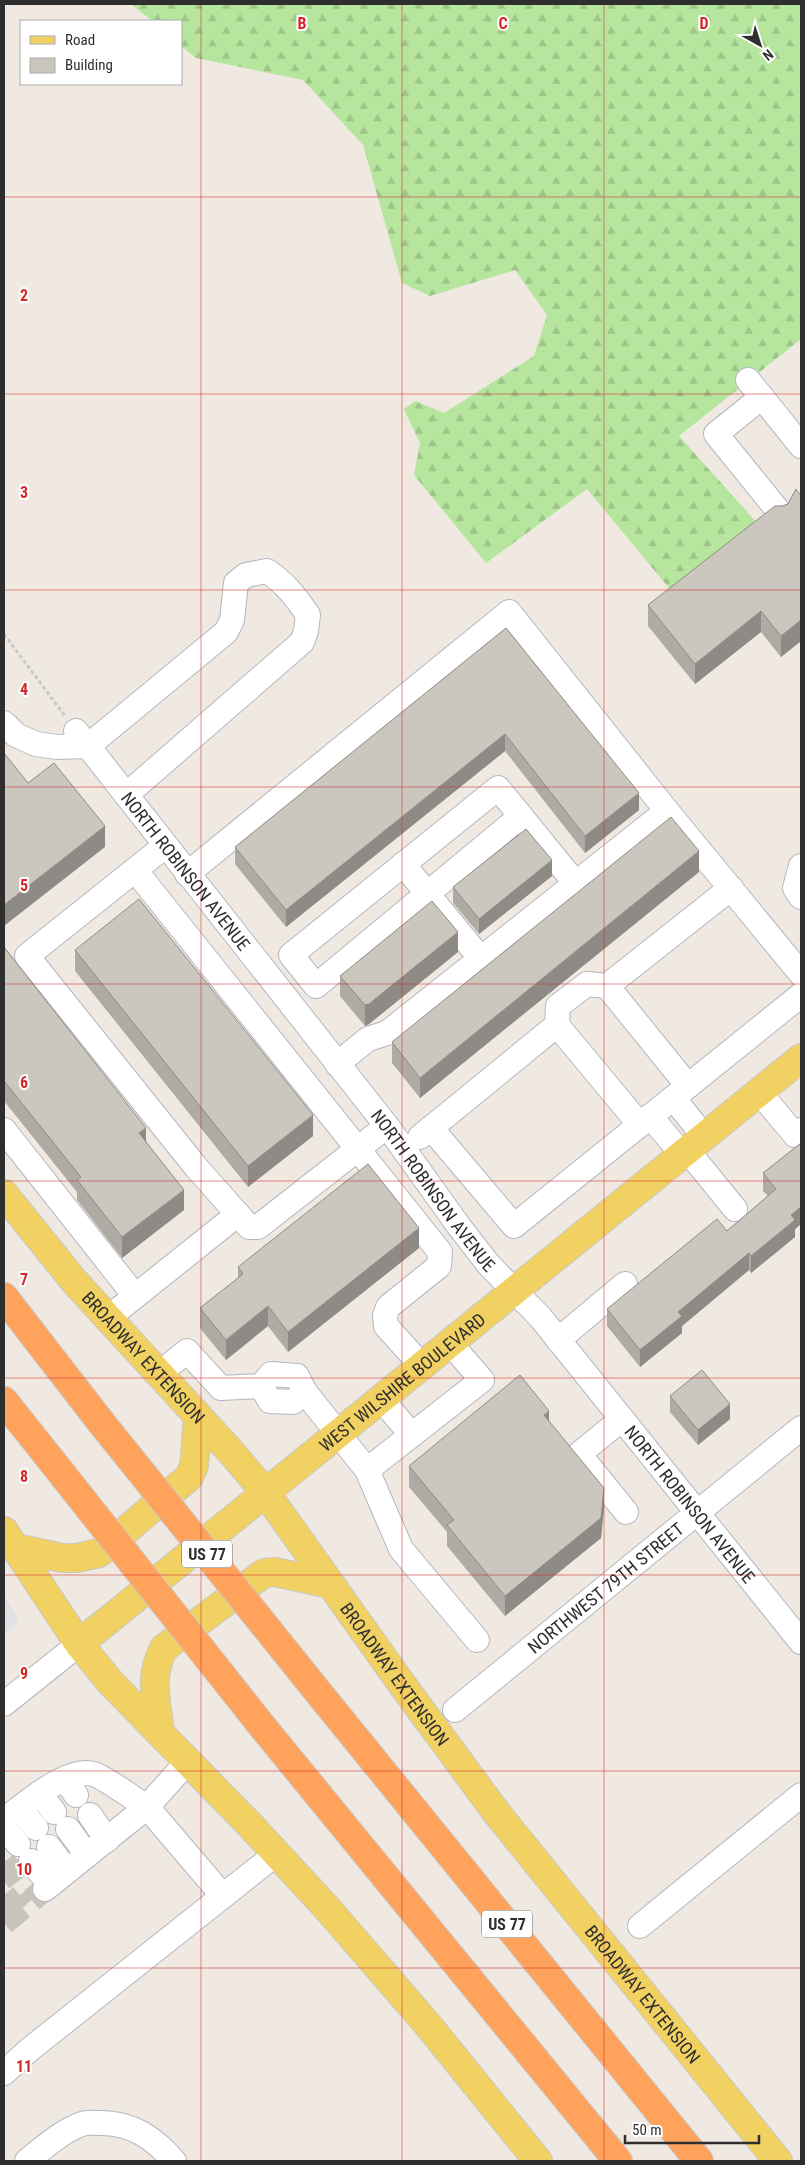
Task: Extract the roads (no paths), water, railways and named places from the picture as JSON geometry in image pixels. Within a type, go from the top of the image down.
[{"type":"highway","name":"US 77","points":[[4,1297],[100,1421],[699,2161]]},
{"type":"highway","points":[[4,1401],[262,1726],[618,2161]]},
{"type":"main road","name":"WEST WILSHIRE BOULEVARD","points":[[79,1644],[801,1058]]},
{"type":"main road","name":"BROADWAY EXTENSION","points":[[4,1194],[74,1281],[265,1492],[400,1683],[496,1812],[778,2161]]},
{"type":"main road","points":[[10,1540],[62,1558],[77,1558],[99,1553],[189,1477],[194,1466],[198,1416]]},
{"type":"main road","points":[[10,1540],[79,1644],[111,1683],[188,1761],[326,1907],[428,2025],[538,2161]]},
{"type":"main road","points":[[160,1733],[154,1674],[157,1662],[164,1648],[264,1573],[275,1572],[330,1584]]},
{"type":"street","points":[[780,513],[716,434],[755,389],[801,446]]},
{"type":"street","points":[[4,723],[16,735],[36,744],[57,747],[82,738],[226,632],[232,620],[236,582],[246,575],[267,571],[281,580],[293,593],[308,615],[306,631],[302,642],[126,796]]},
{"type":"street","points":[[186,874],[509,612],[667,811],[801,974]]},
{"type":"street","name":"NORTH ROBINSON AVENUE","points":[[82,738],[186,874],[387,1126],[484,1258],[541,1318],[801,1642]]},
{"type":"street","points":[[521,816],[316,986],[291,955],[498,788],[521,816],[576,884]]},
{"type":"street","points":[[337,1064],[368,1039],[387,1033],[667,811]]},
{"type":"street","points":[[165,846],[27,956],[196,1167],[249,1227],[258,1227],[387,1126]]},
{"type":"street","points":[[403,864],[481,959]]},
{"type":"street","points":[[801,866],[795,888],[801,897]]},
{"type":"street","points":[[135,870],[440,1252],[439,1266],[388,1307],[385,1316],[386,1326],[422,1366]]},
{"type":"street","points":[[691,1147],[645,1121],[557,1025],[558,1006],[587,984],[607,986],[731,888]]},
{"type":"street","points":[[280,992],[305,972]]},
{"type":"street","points":[[607,986],[680,1092],[691,1147],[735,1209]]},
{"type":"street","points":[[431,1128],[514,1226],[801,995]]},
{"type":"street","points":[[404,1150],[557,1025]]},
{"type":"street","points":[[759,1092],[795,1134],[801,1130]]},
{"type":"street","points":[[4,1130],[135,1296]]},
{"type":"street","points":[[108,1318],[238,1214]]},
{"type":"street","points":[[558,1340],[625,1284]]},
{"type":"street","points":[[367,1470],[482,1380],[450,1343]]},
{"type":"street","points":[[159,1374],[187,1351],[221,1388],[261,1386],[272,1374],[297,1376],[305,1392],[367,1470],[401,1549],[477,1640]]},
{"type":"street","points":[[381,1399],[412,1436]]},
{"type":"street","points":[[622,1420],[579,1454],[626,1512]]},
{"type":"street","name":"NORTHWEST 79TH STREET","points":[[455,1710],[801,1428]]},
{"type":"street","name":"WEST WILSHIRE BOULEVARD","points":[[4,1704],[79,1644]]},
{"type":"street","points":[[188,1761],[147,1807],[54,1882],[12,1814],[40,1793],[70,1787],[73,1774],[94,1774],[147,1807],[223,1896]]},
{"type":"street","points":[[40,1793],[88,1855]]},
{"type":"street","points":[[640,1926],[801,1795]]},
{"type":"street","points":[[90,1815],[107,1840]]},
{"type":"street","points":[[4,2073],[29,2050],[276,1854]]},
{"type":"street","points":[[27,2161],[46,2145],[83,2123],[116,2123],[144,2133],[162,2147],[174,2161]]},
{"type":"tunnel","points":[[4,1862],[33,1899]]},
{"type":"tunnel","points":[[4,1923],[45,1889]]},
{"type":"tunnel","points":[[4,1895],[18,1912]]}]
